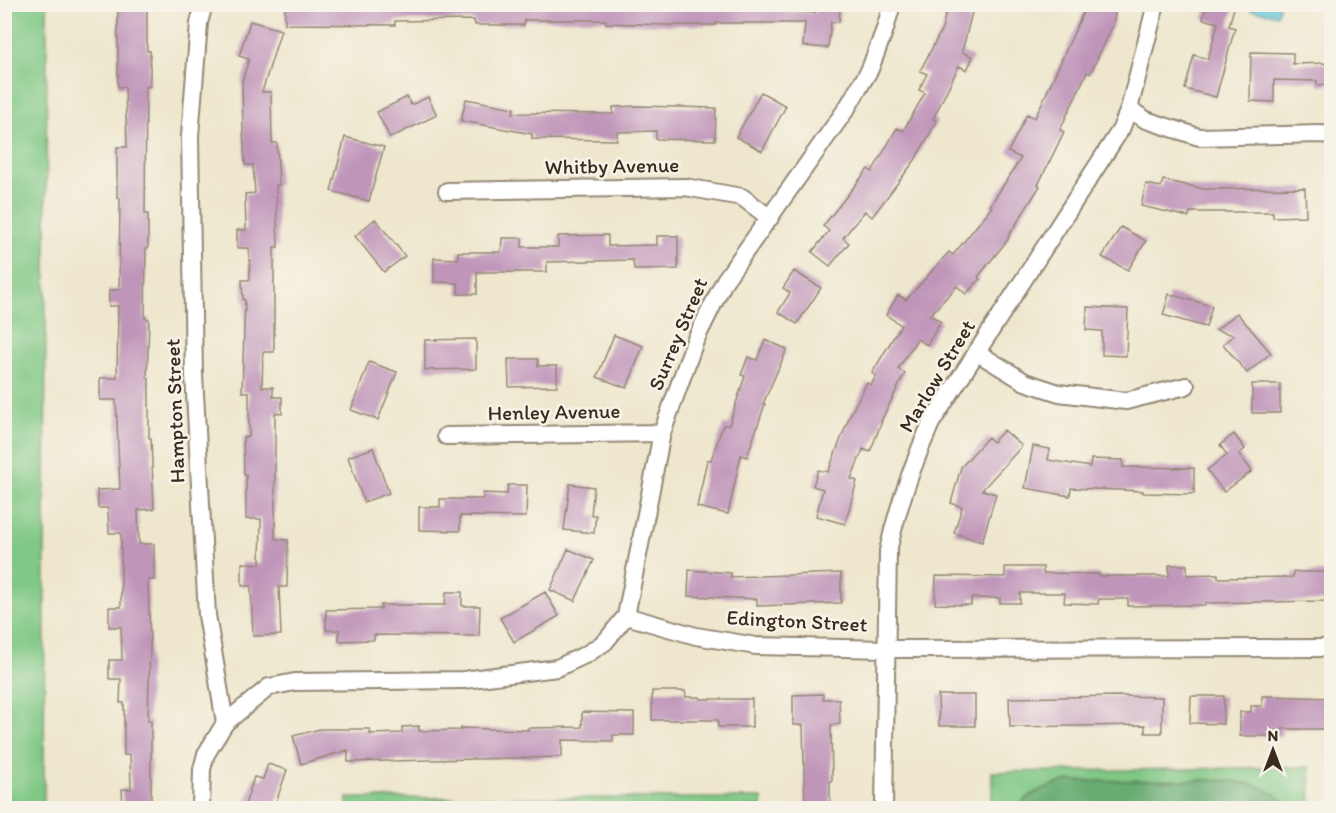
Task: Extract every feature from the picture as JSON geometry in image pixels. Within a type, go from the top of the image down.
[{"type":"street","name":"Hampton Street","points":[[204,4],[199,23],[190,136],[194,375],[207,615],[225,723]]},
{"type":"street","name":"Surrey Street","points":[[626,616],[662,433],[684,367],[725,280],[847,108],[870,69],[892,4]]},
{"type":"street","name":"Marlow Street","points":[[884,808],[888,551],[896,513],[910,470],[931,423],[1121,129],[1129,109],[1156,4]]},
{"type":"street","points":[[1129,109],[1146,120],[1199,137],[1332,135]]},
{"type":"street","name":"Whitby Avenue","points":[[447,191],[685,187],[742,197],[770,218]]},
{"type":"street","points":[[976,352],[1025,382],[1059,393],[1126,401],[1186,386]]},
{"type":"street","name":"Henley Avenue","points":[[446,436],[662,433]]},
{"type":"street","points":[[201,808],[202,769],[206,754],[225,723],[269,687],[295,682],[464,680],[557,668],[587,654],[605,642],[626,616]]},
{"type":"street","name":"Edington Street","points":[[626,616],[696,636],[756,646],[886,649],[1332,648]]},
{"type":"green space","points":[[5,4],[47,5],[44,808],[5,808]]},
{"type":"green space","points":[[1310,767],[1311,808],[992,808],[992,772]]},
{"type":"green space","points":[[1218,780],[1258,786],[1275,795],[1291,808],[1017,808],[1034,793],[1068,781]]},
{"type":"green space","points":[[347,798],[762,798],[762,808],[347,808]]},
{"type":"water","points":[[1251,4],[1280,5],[1277,15],[1250,10]]},
{"type":"building","points":[[118,4],[147,4],[147,51],[150,51],[150,86],[146,87],[145,214],[148,214],[148,248],[146,248],[145,318],[149,319],[147,378],[149,378],[149,438],[151,438],[154,509],[138,510],[139,544],[154,544],[154,580],[148,580],[150,644],[148,721],[151,721],[151,808],[123,808],[122,789],[131,789],[130,755],[124,755],[124,703],[120,703],[121,679],[109,679],[109,660],[122,660],[121,627],[109,627],[109,607],[121,607],[121,533],[109,533],[108,508],[98,508],[97,490],[120,489],[116,400],[100,400],[100,378],[117,378],[118,306],[109,306],[109,290],[119,290],[120,198],[117,198],[117,147],[127,147],[125,87],[118,87]]},
{"type":"building","points":[[285,4],[784,4],[784,11],[815,13],[816,4],[840,4],[839,22],[831,22],[828,48],[803,46],[805,23],[667,25],[606,23],[606,20],[524,20],[524,25],[475,25],[474,20],[395,21],[395,25],[285,24]]},
{"type":"building","points":[[948,4],[974,4],[962,52],[973,57],[967,70],[959,66],[933,119],[937,121],[915,160],[872,217],[865,211],[843,238],[849,243],[830,266],[812,252],[829,231],[823,226],[868,169],[872,172],[897,128],[903,131],[925,93],[919,90],[927,74],[920,71],[942,29]]},
{"type":"building","points":[[1087,4],[1117,4],[1113,25],[1090,74],[1087,72],[1060,130],[1064,132],[1038,185],[1040,186],[1009,238],[978,277],[980,279],[966,294],[957,286],[930,315],[941,322],[927,345],[917,339],[898,369],[905,373],[881,421],[870,452],[863,449],[851,479],[857,481],[845,524],[816,516],[823,489],[813,486],[818,470],[828,472],[851,413],[867,383],[871,385],[876,376],[872,373],[901,325],[886,315],[898,295],[906,300],[949,252],[953,255],[992,207],[990,206],[1021,158],[1008,152],[1027,114],[1035,118]]},
{"type":"building","points":[[1207,4],[1235,4],[1229,26],[1235,28],[1216,97],[1185,89],[1194,55],[1208,59],[1218,23],[1203,19]]},
{"type":"building","points":[[250,21],[281,30],[262,92],[271,92],[272,143],[277,143],[279,185],[276,185],[278,247],[274,247],[274,352],[263,352],[262,387],[273,387],[273,397],[282,397],[282,414],[275,413],[275,539],[288,540],[287,587],[279,587],[281,635],[253,636],[251,586],[242,586],[242,563],[260,564],[261,519],[246,519],[243,437],[249,437],[249,392],[242,392],[245,300],[243,300],[242,280],[250,280],[249,248],[237,248],[237,230],[246,230],[245,194],[255,193],[253,165],[245,165],[243,129],[242,81],[249,59],[239,56]]},
{"type":"building","points":[[1251,52],[1293,53],[1293,64],[1332,63],[1332,84],[1317,85],[1317,81],[1274,80],[1274,102],[1250,101]]},
{"type":"building","points":[[761,92],[786,106],[762,151],[736,137]]},
{"type":"building","points":[[407,97],[411,105],[428,97],[437,115],[390,138],[377,112]]},
{"type":"building","points":[[466,99],[514,108],[513,113],[613,114],[613,107],[639,106],[716,108],[715,140],[656,139],[656,131],[617,132],[617,140],[532,139],[532,134],[461,121]]},
{"type":"building","points":[[345,137],[384,147],[369,201],[331,191]]},
{"type":"building","points":[[1163,180],[1204,189],[1305,188],[1306,216],[1273,217],[1273,212],[1190,212],[1189,217],[1141,206],[1146,184],[1161,187]]},
{"type":"building","points":[[375,219],[405,256],[384,272],[355,236]]},
{"type":"building","points":[[1121,227],[1146,241],[1128,270],[1102,257]]},
{"type":"building","points":[[608,235],[608,246],[657,245],[657,236],[678,236],[678,269],[634,270],[633,260],[547,262],[547,272],[477,272],[477,294],[458,294],[458,283],[434,282],[434,258],[458,259],[458,252],[501,252],[502,238],[522,238],[522,247],[558,247],[558,236]]},
{"type":"building","points":[[794,271],[821,288],[797,324],[778,312],[790,293],[783,288]]},
{"type":"building","points":[[1169,294],[1212,306],[1206,327],[1163,315]]},
{"type":"building","points":[[1087,307],[1128,309],[1126,356],[1102,355],[1102,331],[1086,330]]},
{"type":"building","points":[[1237,313],[1271,353],[1247,373],[1223,344],[1234,335],[1216,330]]},
{"type":"building","points":[[614,335],[643,346],[627,388],[597,377]]},
{"type":"building","points":[[476,339],[476,369],[425,370],[425,340]]},
{"type":"building","points":[[765,340],[787,349],[763,404],[765,404],[747,457],[741,455],[728,514],[697,507],[707,460],[711,460],[723,425],[729,425],[745,376],[741,375],[748,357],[757,360]]},
{"type":"building","points":[[508,359],[538,359],[538,366],[557,366],[557,386],[509,387]]},
{"type":"building","points":[[369,362],[397,372],[378,420],[351,410]]},
{"type":"building","points":[[1252,384],[1280,384],[1280,413],[1252,413]]},
{"type":"building","points":[[1004,430],[1022,446],[982,490],[996,494],[982,542],[954,533],[962,507],[951,503],[961,467],[988,437],[993,442]]},
{"type":"building","points":[[1234,434],[1245,449],[1239,454],[1252,471],[1224,492],[1207,470],[1227,455],[1220,445]]},
{"type":"building","points":[[1033,446],[1050,449],[1048,460],[1090,467],[1091,459],[1123,460],[1123,467],[1194,468],[1194,494],[1071,488],[1070,496],[1025,488]]},
{"type":"building","points":[[373,448],[389,493],[364,502],[348,457]]},
{"type":"building","points":[[570,484],[594,487],[591,515],[596,515],[594,533],[564,530]]},
{"type":"building","points":[[508,485],[527,485],[526,517],[460,516],[460,531],[419,530],[419,507],[440,507],[440,499],[483,499],[483,493],[507,494]]},
{"type":"building","points":[[568,549],[594,560],[575,601],[550,590]]},
{"type":"building","points":[[1169,565],[1187,565],[1187,575],[1218,574],[1218,578],[1293,577],[1293,572],[1325,572],[1325,601],[1128,606],[1128,599],[1099,599],[1098,604],[1064,603],[1065,593],[1020,593],[1020,603],[1000,603],[1000,598],[971,598],[971,605],[935,604],[936,576],[1005,577],[1005,567],[1043,567],[1043,573],[1169,576]]},
{"type":"building","points":[[689,570],[731,573],[731,577],[841,573],[841,603],[757,606],[757,599],[688,596]]},
{"type":"building","points":[[446,592],[462,592],[462,606],[480,606],[479,636],[374,635],[374,640],[339,641],[339,630],[326,630],[326,610],[381,609],[381,605],[445,605]]},
{"type":"building","points":[[545,592],[559,616],[514,642],[500,618]]},
{"type":"building","points":[[652,691],[685,691],[686,697],[700,697],[700,699],[752,699],[752,727],[718,727],[718,720],[652,720]]},
{"type":"building","points":[[823,694],[823,699],[839,699],[840,724],[831,725],[830,808],[805,808],[803,725],[793,725],[793,695]]},
{"type":"building","points":[[938,695],[975,695],[975,726],[939,726]]},
{"type":"building","points":[[1191,696],[1224,696],[1223,724],[1190,723]]},
{"type":"building","points":[[1262,696],[1330,698],[1332,729],[1282,729],[1282,736],[1240,736],[1240,712],[1251,712],[1251,706],[1262,706]]},
{"type":"building","points":[[1162,697],[1162,733],[1145,733],[1145,725],[1010,727],[1009,698]]},
{"type":"building","points":[[582,712],[634,713],[634,735],[613,735],[613,741],[562,740],[562,757],[348,762],[348,750],[301,764],[293,736],[320,729],[370,729],[370,734],[402,733],[402,727],[419,726],[419,731],[461,730],[461,728],[528,730],[528,728],[582,727]]},
{"type":"building","points":[[268,764],[287,770],[274,808],[244,808],[254,777],[263,779]]}]
